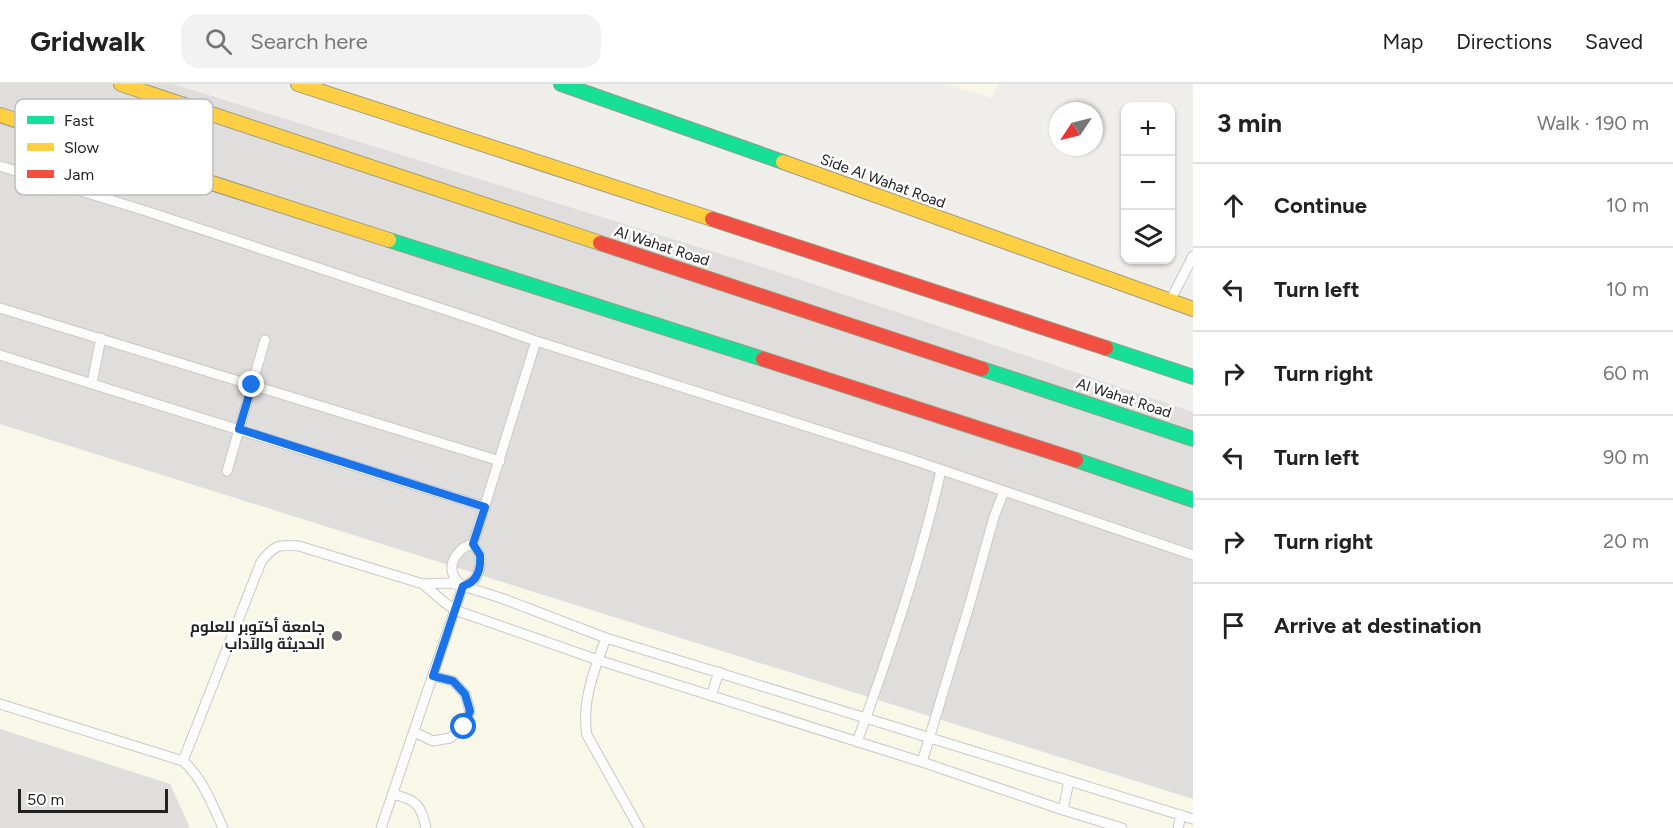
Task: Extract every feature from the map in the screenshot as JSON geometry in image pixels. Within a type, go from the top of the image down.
[{"type":"main road","name":"Al Wahat Road","points":[[122,84],[167,99]]},
{"type":"main road","points":[[298,84],[1193,377]]},
{"type":"main road","name":"Side Al Wahat Road","points":[[561,84],[1193,309]]},
{"type":"main road","name":"Al Wahat Road","points":[[213,114],[1193,439]]},
{"type":"main road","points":[[0,115],[15,120]]},
{"type":"main road","points":[[213,183],[1049,451],[1193,500]]},
{"type":"lane","points":[[0,166],[15,171]]},
{"type":"lane","points":[[94,195],[536,341],[942,470],[1193,555]]},
{"type":"lane","points":[[1170,301],[1193,256]]},
{"type":"lane","points":[[0,308],[500,461]]},
{"type":"lane","points":[[92,383],[101,338]]},
{"type":"lane","points":[[227,471],[265,340]]},
{"type":"lane","points":[[473,544],[536,341]]},
{"type":"lane","points":[[0,355],[485,507]]},
{"type":"lane","points":[[857,742],[919,554],[942,470]]},
{"type":"lane","points":[[922,762],[994,517],[1004,491]]},
{"type":"lane","points":[[463,586],[472,583],[478,574],[480,555],[473,544]]},
{"type":"lane","points":[[463,586],[452,571],[460,549],[473,544]]},
{"type":"lane","points":[[183,761],[257,570],[266,555],[282,545],[299,546],[423,584],[450,583],[463,586],[606,638],[1193,819]]},
{"type":"lane","points":[[423,584],[455,610],[598,660],[1122,828]]},
{"type":"lane","points":[[381,828],[463,586]]},
{"type":"lane","points":[[606,638],[585,707],[587,735],[639,828]]},
{"type":"lane","points":[[711,696],[719,672]]},
{"type":"lane","points":[[414,732],[432,741],[450,738],[464,727],[470,711],[465,694],[453,681],[433,676]]},
{"type":"lane","points":[[0,704],[183,761],[193,770],[202,784],[223,828]]},
{"type":"lane","points":[[1063,810],[1069,781]]},
{"type":"lane","points":[[393,794],[410,799],[422,811],[426,828]]},
{"type":"lane","points":[[1178,828],[1181,815]]},
{"type":"shaded area","points":[[0,84],[173,84],[766,268],[1193,412],[1193,828],[0,828]]},
{"type":"shaded area","points":[[944,84],[998,84],[992,98]]},
{"type":"shaded area","name":"جامعة أكتوبر للعلوم الحديثة والآداب","points":[[0,424],[1193,799],[1193,828],[190,828],[170,784],[0,729]]},
{"type":"traffic: fast","points":[[561,84],[783,162]]},
{"type":"traffic: fast","points":[[389,240],[763,359]]},
{"type":"traffic: fast","points":[[1106,348],[1193,377]]},
{"type":"traffic: fast","points":[[982,369],[1193,439]]},
{"type":"traffic: fast","points":[[1076,460],[1193,500]]},
{"type":"traffic: slow","points":[[121,84],[166,99]]},
{"type":"traffic: slow","points":[[298,84],[712,219]]},
{"type":"traffic: slow","points":[[0,115],[15,120]]},
{"type":"traffic: slow","points":[[213,115],[600,243]]},
{"type":"traffic: slow","points":[[783,162],[1193,309]]},
{"type":"traffic: slow","points":[[213,183],[389,240]]},
{"type":"traffic: jam","points":[[712,219],[1106,348]]},
{"type":"traffic: jam","points":[[600,243],[982,369]]},
{"type":"traffic: jam","points":[[763,359],[1076,460]]},
{"type":"place","name":"جامعة أكتوبر للعلوم الحديثة والآداب","points":[[337,636]]},
{"type":"route","points":[[252,385],[239,429],[485,507],[473,544],[481,559],[477,576],[472,583],[463,586],[433,676],[453,681],[465,694],[470,711],[464,727]]}]
